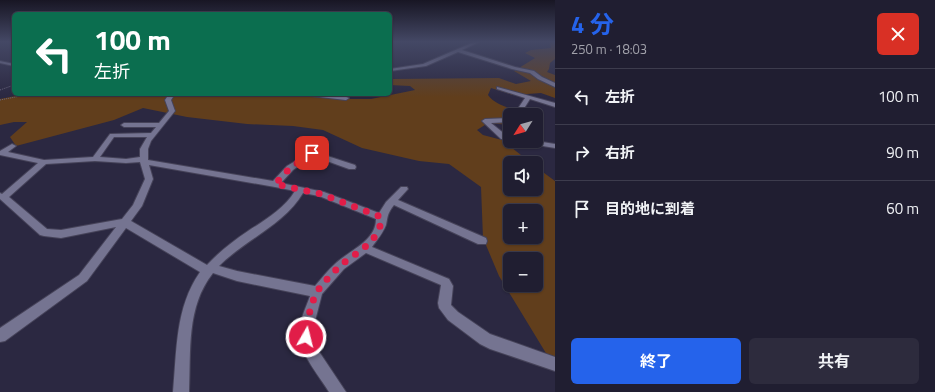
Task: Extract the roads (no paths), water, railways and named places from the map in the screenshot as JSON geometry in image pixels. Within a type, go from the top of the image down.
[{"type":"street","points":[[392,70],[424,65],[434,60]]},
{"type":"street","points":[[491,60],[532,72],[555,86]]},
{"type":"street","points":[[0,62],[12,65]]},
{"type":"street","points":[[392,66],[402,69]]},
{"type":"street","points":[[498,88],[555,105]]},
{"type":"street","points":[[0,336],[83,278],[137,206],[146,189],[149,179],[144,161],[144,150],[152,135],[172,111],[168,100],[171,96]]},
{"type":"street","points":[[328,96],[346,98]]},
{"type":"street","points":[[521,108],[528,98]]},
{"type":"street","points":[[496,115],[503,118]]},
{"type":"street","points":[[503,120],[485,121],[503,136]]},
{"type":"street","points":[[124,125],[160,125]]},
{"type":"street","points":[[95,159],[112,135],[152,135]]},
{"type":"street","points":[[543,144],[555,146]]},
{"type":"street","points":[[1,153],[12,146]]},
{"type":"street","points":[[1,153],[44,162],[95,159],[144,161],[275,184],[336,199],[381,217]]},
{"type":"street","points":[[275,184],[290,168],[312,153],[352,167]]},
{"type":"street","points":[[44,162],[2,197],[44,232],[61,234],[124,222],[209,270],[317,292]]},
{"type":"street","points":[[338,392],[311,351],[306,337],[307,325],[317,292],[340,266],[365,248],[378,231],[381,224],[381,217],[389,204],[404,189]]},
{"type":"street","points":[[181,392],[188,310],[193,294],[209,270],[239,242],[286,209],[296,199],[300,190]]},
{"type":"street","points":[[393,201],[482,241]]},
{"type":"street","points":[[365,248],[445,282],[447,286],[444,303],[445,308],[453,316],[485,339],[513,351],[555,364]]}]
